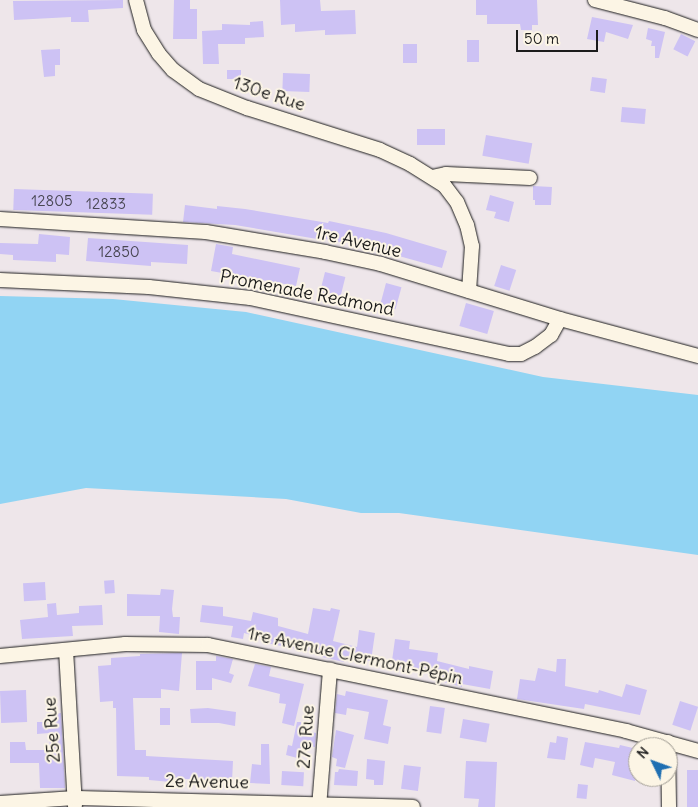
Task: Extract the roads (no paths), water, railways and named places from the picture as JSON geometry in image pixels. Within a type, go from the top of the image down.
[{"type":"street","name":"130e Rue","points":[[136,0],[144,30],[159,54],[173,70],[199,89],[247,108],[380,150],[444,185],[457,202],[467,225],[472,246],[469,290]]},
{"type":"street","points":[[595,0],[665,18],[698,30]]},
{"type":"street","points":[[432,177],[446,174],[530,178]]},
{"type":"street","name":"1re Avenue","points":[[0,219],[206,232],[326,252],[381,264],[560,319],[698,356]]},
{"type":"street","name":"Promenade Redmond","points":[[0,280],[149,287],[250,298],[509,354],[521,354],[535,347],[551,335],[560,319]]},
{"type":"street","name":"1re Avenue Clermont-Pépin","points":[[0,656],[125,644],[190,644],[229,648],[645,737]]},
{"type":"street","name":"25e Rue","points":[[66,650],[75,802]]},
{"type":"street","name":"27e Rue","points":[[319,806],[330,669]]},
{"type":"street","name":"1re Avenue Clermont-Pépin","points":[[678,745],[698,751]]},
{"type":"street","points":[[669,787],[669,807]]},
{"type":"street","name":"2e Avenue","points":[[0,804],[75,802],[412,807]]},
{"type":"water","points":[[0,296],[113,299],[246,312],[543,377],[698,395],[698,555],[399,513],[361,513],[286,499],[86,488],[0,504]]}]
